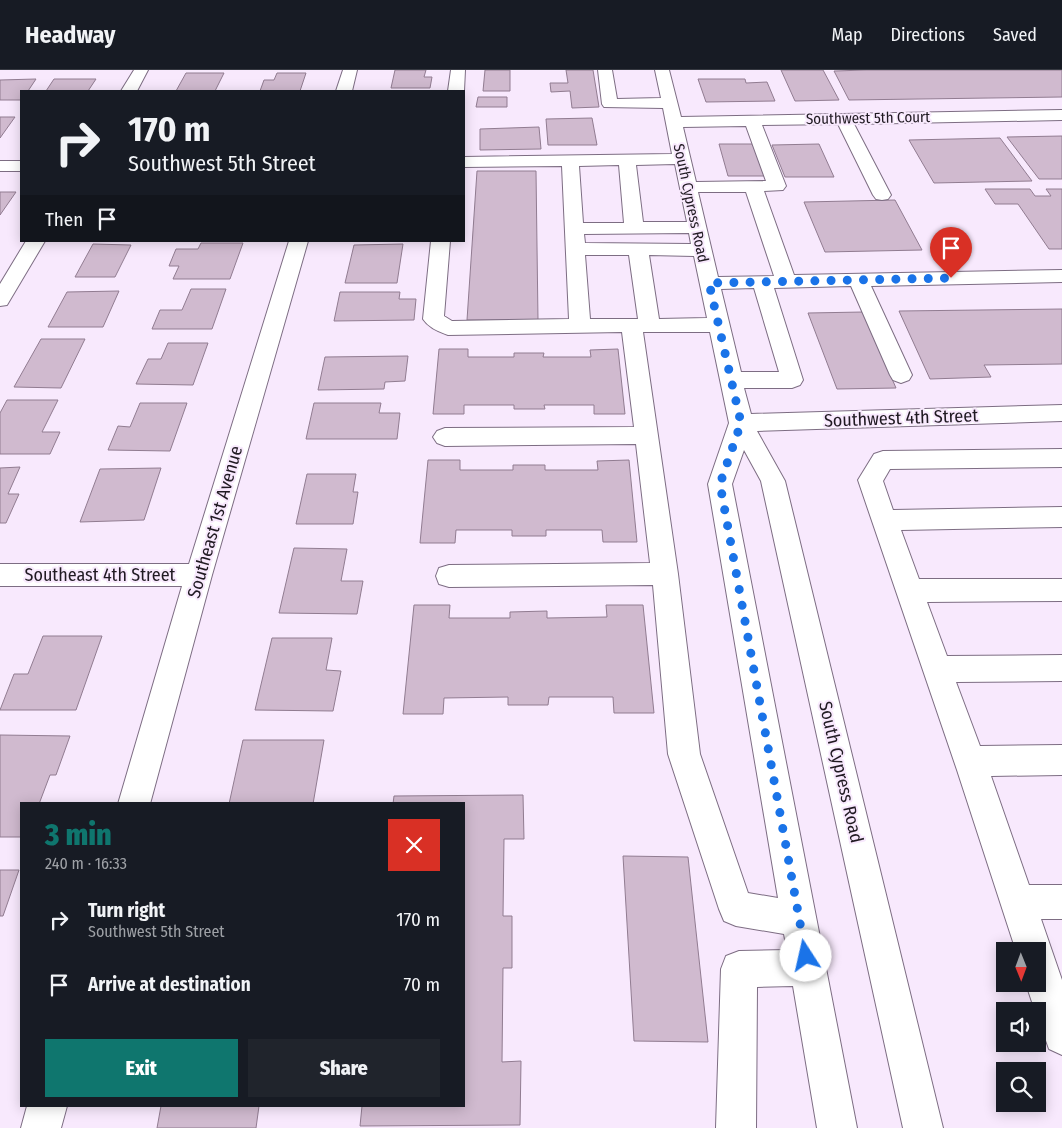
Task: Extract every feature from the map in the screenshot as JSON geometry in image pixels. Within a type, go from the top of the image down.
[{"type":"street","points":[[129,90],[141,70]]},
{"type":"street","points":[[344,90],[350,70]]},
{"type":"street","points":[[456,90],[458,70]]},
{"type":"street","points":[[605,70],[610,104],[669,103]]},
{"type":"street","name":"South Cypress Road","points":[[662,70],[741,423],[772,481],[923,1128]]},
{"type":"street","name":"Southwest 5th Court","points":[[673,122],[1062,115]]},
{"type":"street","points":[[844,119],[882,195]]},
{"type":"street","points":[[688,187],[777,186],[752,120]]},
{"type":"street","points":[[465,162],[682,159]]},
{"type":"street","points":[[627,160],[634,228]]},
{"type":"street","points":[[570,161],[580,326]]},
{"type":"street","points":[[0,166],[20,166]]},
{"type":"street","points":[[753,186],[786,282]]},
{"type":"street","points":[[573,228],[696,227]]},
{"type":"street","points":[[0,300],[35,242]]},
{"type":"street","name":"Southeast 1st Avenue","points":[[135,802],[199,575],[299,242]]},
{"type":"street","points":[[441,242],[433,319],[448,328],[718,326]]},
{"type":"street","points":[[575,249],[702,250]]},
{"type":"street","points":[[638,249],[647,435],[665,574],[684,754],[736,908],[799,919]]},
{"type":"street","points":[[709,283],[1062,276]]},
{"type":"street","points":[[858,280],[901,375]]},
{"type":"street","points":[[731,380],[792,380],[762,282]]},
{"type":"street","name":"Southwest 4th Street","points":[[741,423],[1062,412]]},
{"type":"street","points":[[741,423],[720,484],[837,1128]]},
{"type":"street","points":[[445,437],[647,435]]},
{"type":"street","points":[[1031,942],[870,480],[883,460],[1062,458]]},
{"type":"street","points":[[884,520],[1062,517]]},
{"type":"street","points":[[449,576],[665,574]]},
{"type":"street","name":"Southeast 4th Street","points":[[0,575],[199,575]]},
{"type":"street","points":[[909,591],[1062,590]]},
{"type":"street","points":[[937,669],[1062,668]]},
{"type":"street","points":[[969,761],[1062,760]]},
{"type":"street","points":[[1017,902],[1062,902]]},
{"type":"street","points":[[736,1128],[739,969],[808,968]]},
{"type":"street","points":[[1046,984],[1060,1021]]},
{"type":"street","points":[[41,1128],[47,1107]]},
{"type":"building","points":[[395,70],[426,70],[424,77],[432,77],[430,88],[391,88]]},
{"type":"building","points":[[485,70],[510,70],[510,91],[483,91]]},
{"type":"building","points":[[566,70],[593,70],[599,107],[572,108],[570,91],[551,92],[550,83],[568,83]]},
{"type":"building","points":[[781,70],[823,70],[839,100],[795,101]]},
{"type":"building","points":[[1062,70],[1062,97],[849,100],[834,71]]},
{"type":"building","points":[[186,73],[224,73],[216,90],[177,90]]},
{"type":"building","points":[[277,73],[306,73],[300,90],[260,90],[264,80],[274,80]]},
{"type":"building","points":[[36,79],[29,90],[20,90],[20,100],[0,100],[0,80]]},
{"type":"building","points":[[54,79],[96,79],[89,90],[47,90]]},
{"type":"building","points":[[698,79],[745,79],[746,83],[767,82],[775,101],[706,102]]},
{"type":"building","points":[[478,97],[507,97],[507,107],[476,107]]},
{"type":"building","points":[[0,117],[15,117],[0,138]]},
{"type":"building","points":[[592,118],[597,145],[548,145],[546,119]]},
{"type":"building","points":[[539,127],[541,149],[480,150],[480,129]]},
{"type":"building","points":[[1062,136],[1062,179],[1039,179],[1007,137]]},
{"type":"building","points":[[1000,138],[1032,181],[934,183],[909,140]]},
{"type":"building","points":[[719,144],[756,144],[767,176],[728,176]]},
{"type":"building","points":[[819,144],[834,177],[785,177],[772,145]]},
{"type":"building","points":[[477,171],[536,171],[538,320],[467,320]]},
{"type":"building","points":[[985,189],[1030,189],[1035,196],[1051,196],[1046,189],[1062,189],[1062,249],[1049,249],[1018,204],[995,204]]},
{"type":"building","points":[[0,192],[16,192],[0,215]]},
{"type":"building","points":[[895,200],[922,250],[825,252],[804,202]]},
{"type":"building","points":[[201,243],[243,243],[230,279],[173,279],[179,266],[169,266],[176,249],[198,249]]},
{"type":"building","points":[[93,244],[131,245],[115,277],[75,277]]},
{"type":"building","points":[[403,244],[397,283],[345,283],[354,245]]},
{"type":"building","points":[[191,289],[226,289],[212,329],[152,329],[160,310],[182,310]]},
{"type":"building","points":[[119,291],[103,327],[48,327],[67,292]]},
{"type":"building","points":[[340,292],[400,292],[399,299],[416,299],[414,320],[334,321]]},
{"type":"building","points":[[1062,309],[1062,364],[984,365],[991,377],[930,379],[899,311]]},
{"type":"building","points":[[863,312],[896,388],[837,389],[808,313]]},
{"type":"building","points":[[41,339],[85,339],[61,388],[14,387]]},
{"type":"building","points":[[168,343],[208,343],[193,385],[136,384],[148,359],[161,359]]},
{"type":"building","points":[[439,349],[468,349],[468,357],[514,357],[514,353],[544,353],[543,357],[591,357],[590,350],[618,349],[625,414],[594,414],[594,405],[544,405],[545,409],[514,409],[514,405],[464,405],[464,414],[433,414]]},
{"type":"building","points":[[408,356],[405,381],[385,382],[384,389],[318,390],[325,357]]},
{"type":"building","points":[[7,400],[58,400],[42,432],[60,432],[50,454],[0,454],[0,413]]},
{"type":"building","points":[[140,403],[187,403],[170,451],[108,450],[118,426],[130,427]]},
{"type":"building","points":[[314,403],[381,403],[379,413],[400,413],[397,439],[306,439]]},
{"type":"building","points":[[428,460],[460,460],[460,470],[513,470],[513,465],[545,465],[545,470],[598,470],[597,461],[629,460],[637,542],[603,542],[602,530],[546,530],[546,536],[512,536],[512,530],[456,530],[455,543],[420,543]]},
{"type":"building","points":[[20,467],[8,494],[19,494],[6,523],[0,523],[0,468]]},
{"type":"building","points":[[161,468],[144,520],[80,522],[100,469]]},
{"type":"building","points":[[307,474],[356,474],[353,492],[358,492],[353,524],[296,524]]},
{"type":"building","points":[[294,548],[347,549],[341,581],[363,581],[357,614],[279,613]]},
{"type":"building","points":[[414,605],[450,605],[449,618],[510,618],[510,612],[547,611],[547,618],[607,617],[606,605],[643,605],[654,713],[614,713],[613,697],[549,697],[548,705],[508,705],[508,697],[444,698],[443,714],[403,714]]},
{"type":"building","points":[[43,636],[102,636],[76,710],[0,710],[14,674],[28,674]]},
{"type":"building","points":[[272,638],[332,638],[326,670],[341,671],[333,711],[255,710]]},
{"type":"building","points":[[0,735],[70,736],[56,775],[50,775],[40,802],[20,802],[20,837],[0,837]]},
{"type":"building","points":[[243,740],[324,740],[313,802],[229,802]]},
{"type":"building","points":[[523,795],[524,839],[504,839],[503,916],[512,916],[512,968],[503,968],[502,1062],[521,1061],[520,1125],[360,1126],[362,1107],[465,1107],[465,802],[393,802],[394,796]]},
{"type":"building","points":[[623,856],[688,857],[708,1042],[634,1041]]},
{"type":"building","points":[[0,870],[19,870],[3,916],[0,916]]},
{"type":"building","points":[[161,1107],[259,1107],[256,1128],[157,1128]]},
{"type":"route","points":[[806,956],[720,484],[741,423],[709,283],[951,278]]}]
